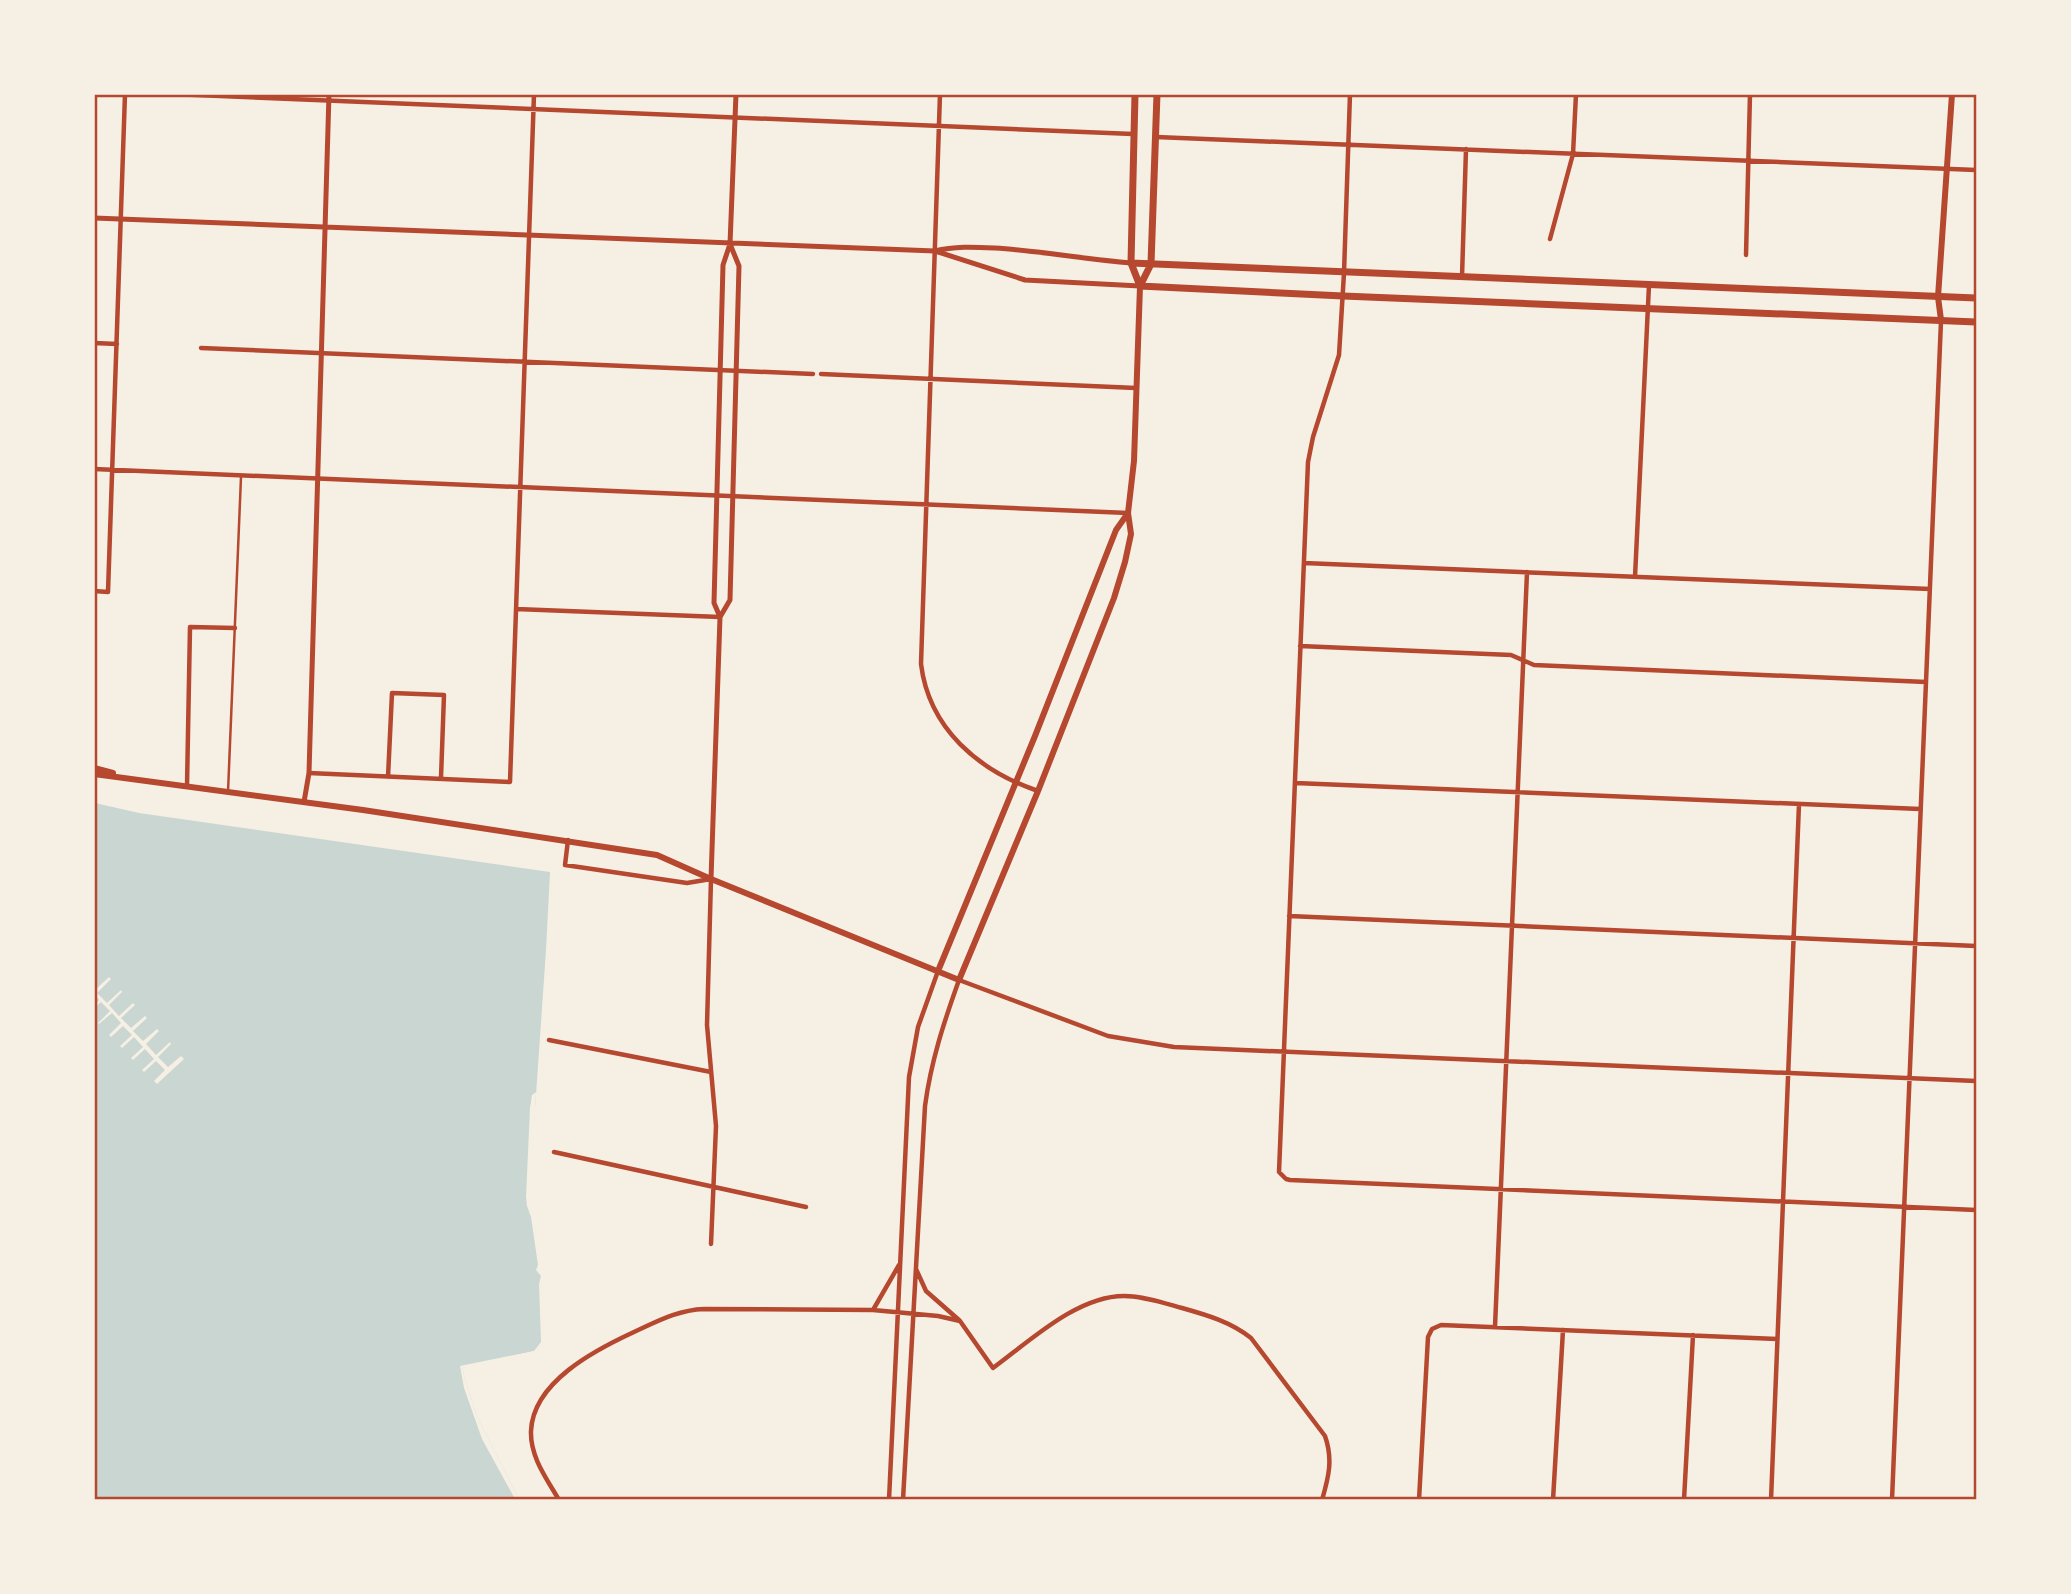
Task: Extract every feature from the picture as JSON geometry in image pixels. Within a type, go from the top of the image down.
[{"type":"main road","points":[[94,775],[304,802],[657,855],[959,980],[1038,791],[1114,598],[1131,534],[1128,513],[1133,461],[1140,286],[1131,262],[1135,94]]},
{"type":"main road","points":[[1140,286],[1152,264],[1157,94]]},
{"type":"main road","points":[[1941,320],[1938,297],[1952,94]]},
{"type":"main road","points":[[1131,262],[1976,298]]},
{"type":"main road","points":[[1140,286],[1976,322]]},
{"type":"main road","points":[[938,971],[1116,530],[1128,513]]},
{"type":"main road","points":[[94,768],[128,778]]},
{"type":"street","points":[[94,592],[108,592],[125,94]]},
{"type":"street","points":[[172,94],[329,98],[1133,134]]},
{"type":"street","points":[[309,773],[510,782],[534,94]]},
{"type":"street","points":[[711,1244],[716,1126],[707,1025],[720,617],[714,603],[716,494],[723,265],[730,244],[736,94]]},
{"type":"street","points":[[940,94],[921,664],[929,701],[956,742],[970,755],[1015,783],[1038,791]]},
{"type":"street","points":[[1350,94],[1339,355],[1312,437],[1308,462],[1283,1053],[1279,1167],[1282,1176],[1290,1180],[1976,1210]]},
{"type":"street","points":[[1550,239],[1573,154],[1576,94]]},
{"type":"street","points":[[1746,255],[1751,94]]},
{"type":"street","points":[[304,802],[309,773],[329,98]]},
{"type":"street","points":[[1156,137],[1976,170]]},
{"type":"street","points":[[1462,277],[1466,149]]},
{"type":"street","points":[[94,218],[935,251],[1026,280],[1140,286]]},
{"type":"street","points":[[720,617],[730,600],[734,495],[739,265],[730,244]]},
{"type":"street","points":[[935,251],[950,247],[1042,251],[1131,262]]},
{"type":"street","points":[[1635,577],[1649,285]]},
{"type":"street","points":[[1892,1500],[1941,320]]},
{"type":"street","points":[[94,343],[117,344]]},
{"type":"street","points":[[201,348],[813,374]]},
{"type":"street","points":[[821,374],[1136,388]]},
{"type":"street","points":[[94,469],[1128,513]]},
{"type":"street","points":[[1304,563],[1930,589]]},
{"type":"street","points":[[1495,1327],[1527,572]]},
{"type":"street","points":[[516,609],[720,617]]},
{"type":"street","points":[[187,786],[190,627],[234,628]]},
{"type":"street","points":[[1300,646],[1511,655],[1534,665],[1926,682]]},
{"type":"street","points":[[388,777],[392,693],[444,695],[441,778]]},
{"type":"street","points":[[1295,783],[1920,810]]},
{"type":"street","points":[[1771,1500],[1799,804]]},
{"type":"street","points":[[568,840],[565,865],[687,883],[711,879]]},
{"type":"street","points":[[1289,916],[1976,946]]},
{"type":"street","points":[[889,1500],[896,1312],[912,1053],[918,1027],[938,971]]},
{"type":"street","points":[[903,1500],[915,1313],[922,1138],[931,1065],[939,1034],[959,980],[1108,1036],[1174,1047],[1976,1081]]},
{"type":"street","points":[[549,1040],[711,1072]]},
{"type":"street","points":[[554,1152],[806,1207]]},
{"type":"street","points":[[873,1310],[900,1265]]},
{"type":"street","points":[[915,1267],[926,1291],[960,1321],[993,1368],[1070,1313],[1093,1301],[1108,1297],[1143,1298],[1201,1313],[1238,1328],[1265,1354],[1325,1436],[1330,1450],[1331,1469],[1322,1500]]},
{"type":"street","points":[[559,1500],[534,1454],[531,1433],[541,1399],[555,1383],[598,1350],[684,1311],[873,1310],[915,1313],[960,1321]]},
{"type":"street","points":[[1419,1500],[1428,1337],[1432,1329],[1441,1325],[1777,1339]]},
{"type":"street","points":[[1553,1500],[1563,1330]]},
{"type":"street","points":[[1684,1500],[1693,1335]]},
{"type":"lane","points":[[228,792],[242,474]]},
{"type":"shaded area","points":[[95,803],[139,813],[550,872],[529,1196],[542,1244],[543,1349],[462,1368],[476,1414],[519,1499],[95,1500]]},
{"type":"pier","points":[[109,977],[111,979],[97,993],[107,1003],[121,990],[109,1005],[119,1016],[133,1003],[135,1005],[121,1018],[131,1028],[145,1016],[147,1018],[133,1031],[143,1041],[157,1029],[159,1031],[146,1044],[156,1055],[170,1042],[158,1057],[168,1067],[181,1056],[184,1059],[157,1084],[154,1081],[165,1070],[156,1061],[144,1072],[142,1070],[154,1059],[145,1049],[133,1060],[131,1058],[143,1047],[134,1037],[122,1048],[120,1046],[132,1035],[123,1026],[111,1037],[109,1035],[121,1023],[112,1013],[98,1023],[110,1011],[101,1002],[95,1007],[99,1000],[95,990]]},
{"type":"pier","points":[[536,1092],[531,1196],[532,1206],[540,1210],[548,1262],[545,1263],[547,1350],[542,1355],[462,1368],[476,1414],[519,1499],[515,1499],[482,1439],[464,1388],[460,1366],[534,1351],[541,1342],[541,1276],[536,1270],[538,1265],[526,1197],[530,1108],[532,1095]]}]
